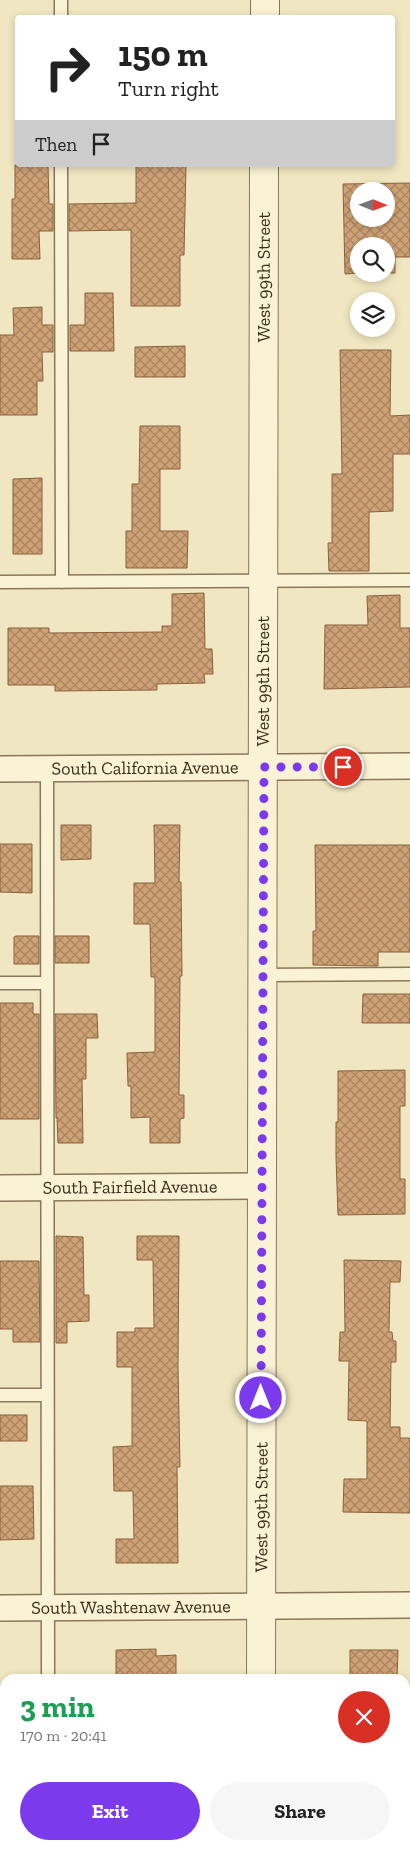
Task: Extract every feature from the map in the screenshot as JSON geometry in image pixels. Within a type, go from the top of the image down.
[{"type":"street","points":[[265,0],[265,15]]},
{"type":"street","name":"West 99th Street","points":[[261,1674],[264,167]]},
{"type":"street","name":"South California Avenue","points":[[0,769],[410,766]]},
{"type":"street","name":"South Fairfield Avenue","points":[[0,1188],[261,1186]]},
{"type":"street","name":"South Washtenaw Avenue","points":[[0,1608],[410,1605]]},
{"type":"lane","points":[[60,0],[60,15]]},
{"type":"lane","points":[[61,167],[62,582]]},
{"type":"lane","points":[[0,582],[410,580]]},
{"type":"lane","points":[[47,769],[48,1674]]},
{"type":"lane","points":[[262,976],[410,974]]},
{"type":"lane","points":[[0,983],[47,983]]},
{"type":"lane","points":[[0,1395],[47,1395]]},
{"type":"building","points":[[15,167],[48,167],[49,204],[53,204],[53,231],[39,231],[40,259],[12,259],[12,199],[15,199]]},
{"type":"building","points":[[136,167],[186,167],[184,255],[180,255],[180,306],[131,306],[131,230],[69,231],[69,204],[136,203]]},
{"type":"building","points":[[395,183],[410,183],[410,257],[395,257],[395,237],[350,237],[350,274],[345,274],[343,184],[350,184],[350,228],[395,228]]},
{"type":"building","points":[[85,293],[113,293],[114,351],[70,351],[70,325],[85,325]]},
{"type":"building","points":[[42,307],[42,325],[53,325],[53,352],[42,352],[43,381],[37,381],[37,415],[0,415],[0,335],[14,335],[13,308]]},
{"type":"building","points":[[185,346],[185,377],[135,377],[135,347]]},
{"type":"building","points":[[340,350],[391,350],[390,416],[410,415],[410,454],[393,454],[393,511],[369,512],[369,571],[329,571],[328,543],[332,543],[332,474],[342,474]]},
{"type":"building","points":[[140,426],[180,426],[180,469],[160,469],[160,531],[188,531],[187,568],[126,568],[126,531],[132,531],[132,484],[139,484]]},
{"type":"building","points":[[42,478],[42,554],[13,554],[13,479]]},
{"type":"building","points":[[204,593],[205,649],[212,649],[213,674],[204,674],[205,683],[157,684],[157,690],[55,691],[55,685],[8,685],[8,628],[49,628],[49,633],[162,632],[162,626],[172,626],[172,594]]},
{"type":"building","points":[[400,595],[400,628],[410,628],[410,687],[324,689],[325,625],[368,625],[367,596]]},
{"type":"building","points":[[61,825],[91,825],[91,859],[61,860]]},
{"type":"building","points":[[154,825],[180,825],[179,882],[181,882],[182,976],[180,976],[179,1095],[184,1095],[184,1118],[180,1119],[180,1143],[150,1143],[150,1117],[131,1118],[131,1086],[128,1086],[127,1053],[155,1052],[155,977],[151,977],[150,924],[134,924],[134,883],[155,883]]},
{"type":"building","points":[[0,844],[32,844],[32,893],[0,892]]},
{"type":"building","points":[[315,845],[410,845],[410,952],[378,952],[378,966],[313,965],[313,931],[316,931]]},
{"type":"building","points":[[39,936],[39,964],[14,964],[14,937]]},
{"type":"building","points":[[55,936],[89,936],[89,963],[55,963]]},
{"type":"building","points":[[363,994],[410,994],[410,1023],[362,1023]]},
{"type":"building","points":[[0,1003],[33,1003],[33,1014],[39,1014],[39,1119],[0,1119]]},
{"type":"building","points":[[55,1014],[97,1014],[98,1038],[86,1038],[86,1079],[82,1079],[83,1143],[58,1143]]},
{"type":"building","points":[[405,1070],[405,1106],[400,1106],[400,1179],[405,1179],[405,1214],[338,1215],[336,1122],[338,1122],[338,1071]]},
{"type":"building","points":[[56,1236],[83,1237],[84,1295],[89,1295],[89,1321],[67,1322],[67,1343],[56,1343]]},
{"type":"building","points":[[137,1236],[179,1236],[178,1367],[180,1467],[177,1467],[178,1563],[116,1563],[116,1539],[134,1539],[133,1491],[114,1491],[113,1447],[132,1446],[132,1367],[117,1367],[117,1332],[135,1332],[135,1328],[154,1328],[153,1260],[137,1260]]},
{"type":"building","points":[[344,1260],[401,1261],[400,1282],[390,1282],[389,1332],[392,1332],[393,1341],[396,1341],[396,1362],[391,1362],[390,1427],[400,1427],[400,1438],[409,1438],[410,1440],[410,1513],[343,1512],[344,1479],[367,1479],[367,1421],[348,1420],[349,1361],[339,1361],[340,1332],[345,1332]]},
{"type":"building","points":[[0,1261],[39,1261],[40,1342],[13,1342],[13,1329],[0,1329]]},
{"type":"building","points":[[0,1415],[27,1415],[27,1441],[0,1441]]},
{"type":"building","points":[[0,1486],[33,1486],[34,1539],[0,1540]]},
{"type":"building","points":[[156,1649],[156,1656],[176,1655],[176,1674],[116,1674],[116,1650]]},
{"type":"building","points":[[350,1650],[398,1650],[397,1674],[350,1674]]},
{"type":"route","points":[[261,1398],[264,767],[343,767]]}]
